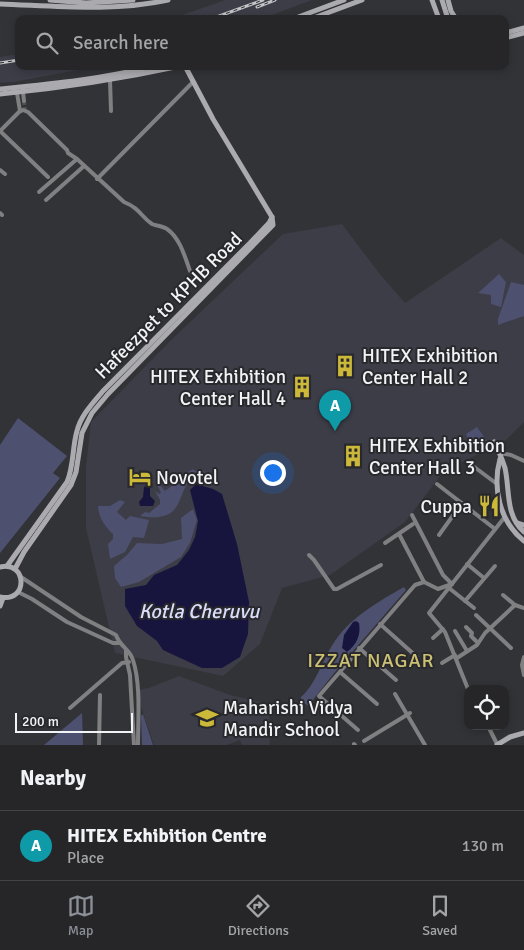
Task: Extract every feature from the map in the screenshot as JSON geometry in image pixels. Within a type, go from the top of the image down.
[{"type":"main road","points":[[50,0],[86,5]]},
{"type":"main road","points":[[0,4],[86,5],[168,0]]},
{"type":"main road","points":[[304,15],[344,0]]},
{"type":"main road","points":[[322,15],[362,0]]},
{"type":"main road","points":[[432,0],[438,15]]},
{"type":"main road","points":[[442,0],[447,15]]},
{"type":"main road","points":[[448,0],[454,15]]},
{"type":"main road","points":[[509,32],[524,28]]},
{"type":"main road","points":[[509,37],[524,33]]},
{"type":"main road","points":[[0,89],[85,79],[138,70]]},
{"type":"main road","points":[[0,94],[110,80],[160,70]]},
{"type":"main road","points":[[15,569],[24,552],[71,485],[76,472],[82,432],[92,413],[108,394],[273,224],[272,217],[244,173],[187,70]]},
{"type":"main road","name":"Hafeezpet to KPHB Road","points":[[7,566],[67,482],[72,467],[76,432],[88,409],[103,391],[260,233],[272,217]]},
{"type":"main road","points":[[494,442],[505,466],[508,500],[517,523],[524,532]]},
{"type":"main road","points":[[500,456],[498,468],[499,502],[504,518],[524,541]]},
{"type":"main road","points":[[517,523],[524,525]]},
{"type":"main road","points":[[0,567],[7,566],[15,569],[21,583],[18,592],[14,596],[2,598],[0,606]]},
{"type":"main road","points":[[497,745],[510,737],[524,732]]},
{"type":"street","points":[[110,80],[111,111]]},
{"type":"street","points":[[97,179],[193,82]]},
{"type":"street","points":[[20,92],[24,101]]},
{"type":"street","points":[[20,92],[20,111],[0,131],[48,177]]},
{"type":"street","points":[[20,111],[28,112],[67,150],[68,154],[76,158],[124,202],[140,211],[154,225],[169,230],[184,252],[190,271]]},
{"type":"street","points":[[39,192],[76,158]]},
{"type":"street","points":[[46,200],[84,166]]},
{"type":"street","points":[[0,170],[5,174]]},
{"type":"street","points":[[500,456],[511,455],[524,461]]},
{"type":"street","points":[[469,463],[498,485]]},
{"type":"street","points":[[437,484],[495,529]]},
{"type":"street","points":[[439,535],[462,504]]},
{"type":"street","points":[[412,515],[450,586],[474,608]]},
{"type":"street","points":[[467,685],[456,656],[443,629],[429,613],[504,518]]},
{"type":"street","points":[[384,543],[413,524]]},
{"type":"street","points":[[399,534],[424,582],[438,589],[450,586]]},
{"type":"street","points":[[309,555],[334,588],[337,589],[381,565]]},
{"type":"street","points":[[467,564],[484,578]]},
{"type":"street","points":[[465,601],[495,566]]},
{"type":"street","points":[[20,577],[81,617],[116,635],[119,643],[131,653],[136,674],[138,745]]},
{"type":"street","points":[[358,730],[319,696],[410,590],[415,585],[424,582]]},
{"type":"street","points":[[18,592],[67,622],[113,643],[119,643]]},
{"type":"street","points":[[503,595],[515,605],[524,608]]},
{"type":"street","points":[[442,663],[467,651],[478,643],[515,605]]},
{"type":"street","points":[[476,615],[511,648]]},
{"type":"street","points":[[380,624],[417,657]]},
{"type":"street","points":[[466,627],[478,643]]},
{"type":"street","points":[[433,638],[443,629]]},
{"type":"street","points":[[455,631],[467,651]]},
{"type":"street","points":[[359,648],[396,680]]},
{"type":"street","points":[[126,650],[130,675],[134,745]]},
{"type":"street","points":[[524,657],[524,675]]},
{"type":"street","points":[[70,708],[122,663],[134,662]]},
{"type":"street","points":[[340,672],[377,704]]},
{"type":"street","points":[[395,694],[409,714],[425,745]]},
{"type":"street","points":[[99,745],[100,695]]},
{"type":"street","points":[[364,741],[409,714]]},
{"type":"street","points":[[490,730],[497,745]]},
{"type":"shaded area","points":[[225,0],[312,0],[272,15],[182,15]]},
{"type":"shaded area","points":[[15,55],[15,70],[78,70],[0,83],[0,57]]},
{"type":"shaded area","points":[[342,224],[379,273],[405,303],[501,238],[524,255],[524,422],[506,440],[444,471],[405,522],[330,575],[282,588],[260,644],[223,676],[115,653],[86,528],[86,466],[91,422],[169,342],[283,234]]},
{"type":"shaded area","points":[[499,274],[506,282],[501,307],[491,304],[491,295],[478,293]]},
{"type":"shaded area","points":[[511,282],[524,285],[524,316],[498,325],[498,319]]},
{"type":"shaded area","points":[[18,418],[67,456],[53,473],[60,478],[0,553],[0,445]]},
{"type":"shaded area","points":[[477,427],[487,441],[473,448],[466,434]]},
{"type":"shaded area","points":[[193,469],[195,471],[207,472],[210,475],[208,480],[196,479],[189,483],[174,510],[167,515],[156,517],[140,516],[145,512],[149,513],[160,504],[155,491],[159,494],[161,493],[158,486],[160,485],[165,491]]},
{"type":"shaded area","points":[[120,500],[125,502],[117,512],[126,520],[130,516],[149,520],[144,538],[133,537],[125,552],[110,559],[108,544],[113,539],[113,534],[103,522],[98,506],[110,506]]},
{"type":"shaded area","points":[[193,509],[197,520],[190,543],[181,557],[139,582],[121,587],[115,578],[114,566],[137,543],[162,544],[182,539],[181,518]]},
{"type":"shaded area","points":[[404,587],[406,590],[308,706],[301,700],[301,697],[315,679],[333,644],[347,626],[365,611]]},
{"type":"shaded area","name":"Maharishi Vidya Mandir School","points":[[179,676],[230,695],[269,704],[270,745],[242,745],[240,740],[227,745],[154,745],[142,710],[138,690],[149,688]]},
{"type":"shaded area","points":[[82,713],[83,745],[44,745]]},
{"type":"shaded area","points":[[143,714],[153,745],[142,745],[141,716]]},
{"type":"water","name":"Kotla Cheruvu","points":[[196,484],[222,494],[237,544],[249,602],[248,634],[240,657],[222,668],[202,668],[163,650],[157,641],[137,626],[125,606],[125,589],[146,585],[154,575],[177,565],[189,550],[195,537],[198,521],[190,490]]},
{"type":"water","points":[[144,487],[150,488],[150,496],[155,501],[153,506],[140,506],[139,502],[143,497]]},
{"type":"water","points":[[353,622],[359,623],[359,635],[356,642],[347,652],[342,648],[344,635]]},
{"type":"tunnel","points":[[24,101],[25,111]]},
{"type":"railway","points":[[222,15],[263,0]]},
{"type":"railway","points":[[257,7],[275,0]]},
{"type":"railway","points":[[0,63],[15,61]]},
{"type":"place","name":"HITEX Exhibition Center Hall 2","points":[[345,366]]},
{"type":"place","name":"HITEX Exhibition Center Hall 4","points":[[302,387]]},
{"type":"place","name":"HITEX Exhibition Centre","points":[[335,431]]},
{"type":"place","name":"HITEX Exhibition Center Hall 3","points":[[353,456]]},
{"type":"place","name":"Novotel","points":[[140,477]]},
{"type":"place","name":"Cuppa","points":[[489,506]]},
{"type":"place","name":"Maharishi Vidya Mandir School","points":[[207,718]]},
{"type":"district","name":"IZZAT NAGAR","points":[[371,660]]}]
